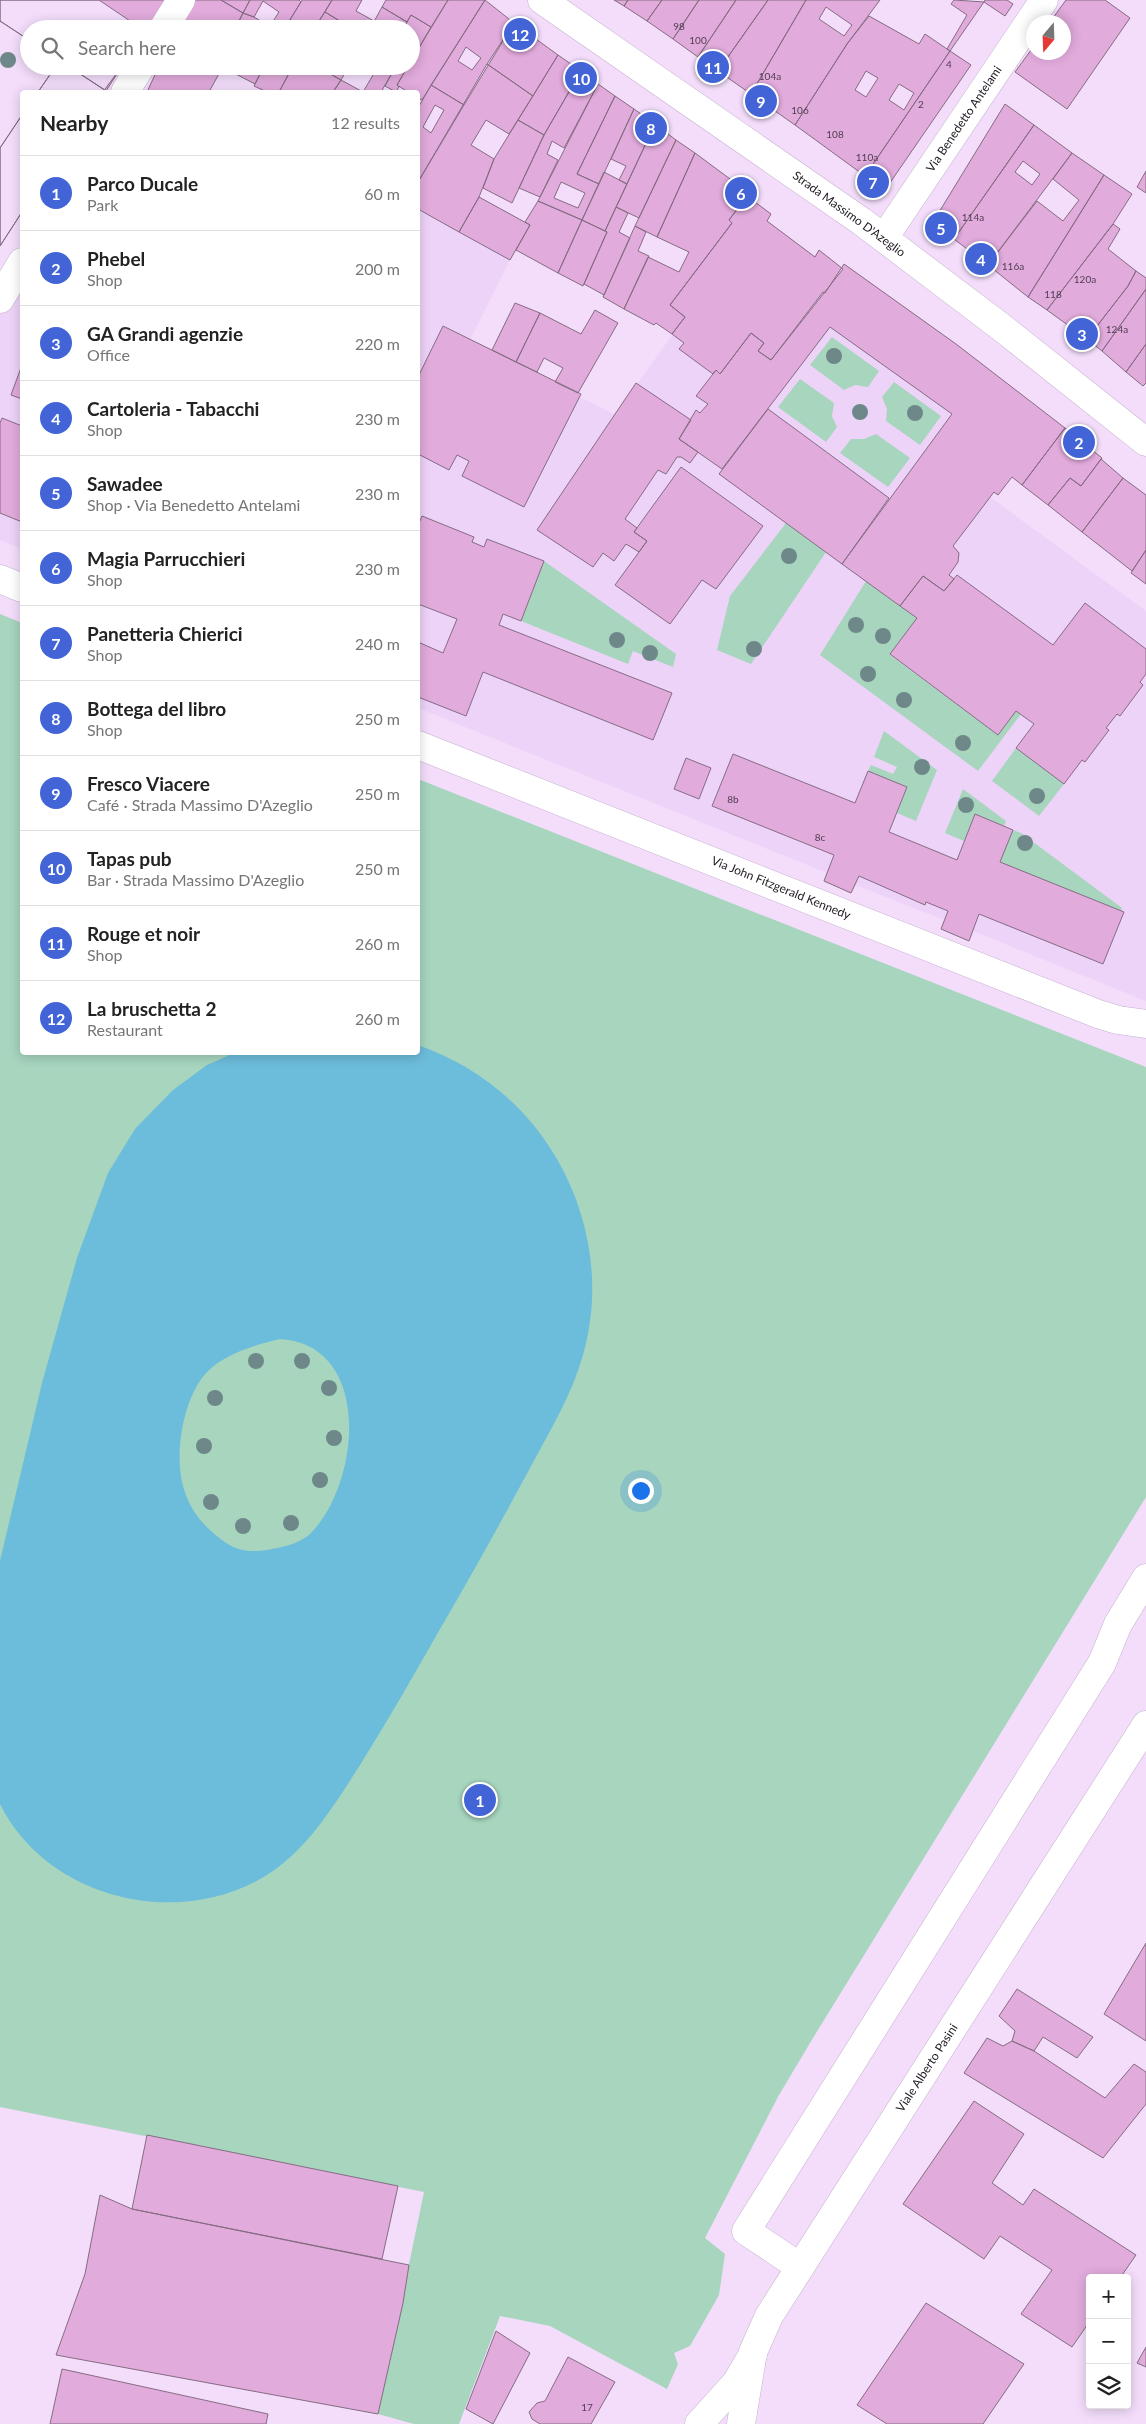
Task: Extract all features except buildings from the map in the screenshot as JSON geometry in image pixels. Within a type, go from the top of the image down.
[{"type":"street","points":[[169,20],[181,0]]},
{"type":"street","name":"Strada Massimo D'Azeglio","points":[[542,0],[884,238],[1146,442]]},
{"type":"street","name":"Via Benedetto Antelami","points":[[884,238],[1044,0]]},
{"type":"street","points":[[126,90],[135,75]]},
{"type":"street","points":[[0,579],[20,587]]},
{"type":"street","name":"Via John Fitzgerald Kennedy","points":[[420,745],[1098,1014],[1118,1020],[1146,1024]]},
{"type":"street","points":[[800,2267],[746,2231],[1102,1663],[1125,1612],[1146,1578]]},
{"type":"street","name":"Viale Alberto Pasini","points":[[741,2424],[753,2352],[763,2328],[1146,1725]]},
{"type":"street","points":[[699,2424],[736,2382],[753,2352]]},
{"type":"shaded area","points":[[751,199],[771,214],[767,221],[814,256],[819,250],[842,267],[844,264],[956,344],[1065,428],[1022,485],[1012,477],[998,495],[994,492],[990,497],[1146,611],[1146,1001],[973,931],[969,941],[941,929],[944,920],[856,885],[851,893],[824,881],[827,873],[420,709],[420,210],[510,260],[470,340],[615,415],[685,317]]},
{"type":"shaded area","points":[[20,280],[20,548],[0,540],[0,314]]},
{"type":"green space","points":[[832,337],[879,371],[868,387],[855,385],[844,390],[810,365]]},
{"type":"green space","points":[[800,379],[834,403],[832,416],[837,427],[826,442],[778,407]]},
{"type":"green space","points":[[894,382],[941,416],[920,445],[886,421],[887,409],[882,397]]},
{"type":"green space","points":[[876,434],[910,458],[888,487],[840,453],[851,439],[864,439]]},
{"type":"green space","points":[[786,523],[826,552],[751,664],[717,650],[730,596]]},
{"type":"green space","points":[[544,561],[676,654],[673,667],[633,651],[628,664],[521,621]]},
{"type":"green space","points":[[866,581],[917,618],[890,655],[998,735],[1016,711],[1021,714],[978,771],[820,655]]},
{"type":"green space","points":[[0,614],[20,622],[20,1055],[420,1055],[420,780],[1146,1067],[1146,1497],[779,2095],[705,2238],[725,2254],[719,2295],[690,2346],[674,2353],[678,2364],[667,2389],[550,2326],[500,2316],[459,2424],[414,2424],[378,2414],[424,2192],[0,2107]]},
{"type":"green space","points":[[884,731],[937,770],[916,821],[897,813],[907,787],[868,771],[871,765],[893,774],[897,767],[874,757]]},
{"type":"green space","points":[[1016,748],[1064,784],[1039,816],[992,781]]},
{"type":"green space","points":[[963,789],[1006,821],[1004,826],[975,814],[964,841],[945,833]]},
{"type":"green space","points":[[1013,830],[1021,833],[1122,908],[1121,911],[1000,862]]},
{"type":"water","points":[[420,1046],[460,1064],[498,1089],[515,1104],[544,1139],[557,1159],[569,1182],[585,1230],[590,1254],[592,1305],[583,1355],[573,1384],[552,1427],[463,1589],[391,1714],[332,1809],[299,1849],[273,1871],[238,1890],[200,1900],[161,1902],[121,1897],[84,1884],[51,1864],[22,1837],[0,1804],[0,1561],[42,1383],[77,1258],[108,1173],[135,1129],[173,1090],[207,1065],[230,1055],[420,1055]],"holes":[[[280,1339],[310,1347],[331,1365],[344,1390],[349,1420],[347,1452],[340,1484],[327,1512],[310,1534],[292,1544],[258,1551],[233,1547],[215,1535],[203,1523],[193,1510],[183,1486],[180,1473],[180,1442],[192,1395],[208,1371],[224,1359],[242,1350]]]},
{"type":"place","name":"La bruschetta 2","points":[[520,34]]},
{"type":"place","name":"Rouge et noir","points":[[713,67]]},
{"type":"place","name":"Tapas pub","points":[[581,78]]},
{"type":"place","name":"Fresco Viacere","points":[[761,101]]},
{"type":"place","name":"Bottega del libro","points":[[651,128]]},
{"type":"place","name":"Panetteria Chierici","points":[[873,182]]},
{"type":"place","name":"Magia Parrucchieri","points":[[741,193]]},
{"type":"place","name":"Sawadee","points":[[941,228]]},
{"type":"place","name":"Cartoleria - Tabacchi","points":[[981,259]]},
{"type":"place","name":"GA Grandi agenzie","points":[[1082,334]]},
{"type":"place","name":"Phebel","points":[[1079,442]]},
{"type":"place","name":"Parco Ducale","points":[[480,1800]]}]
